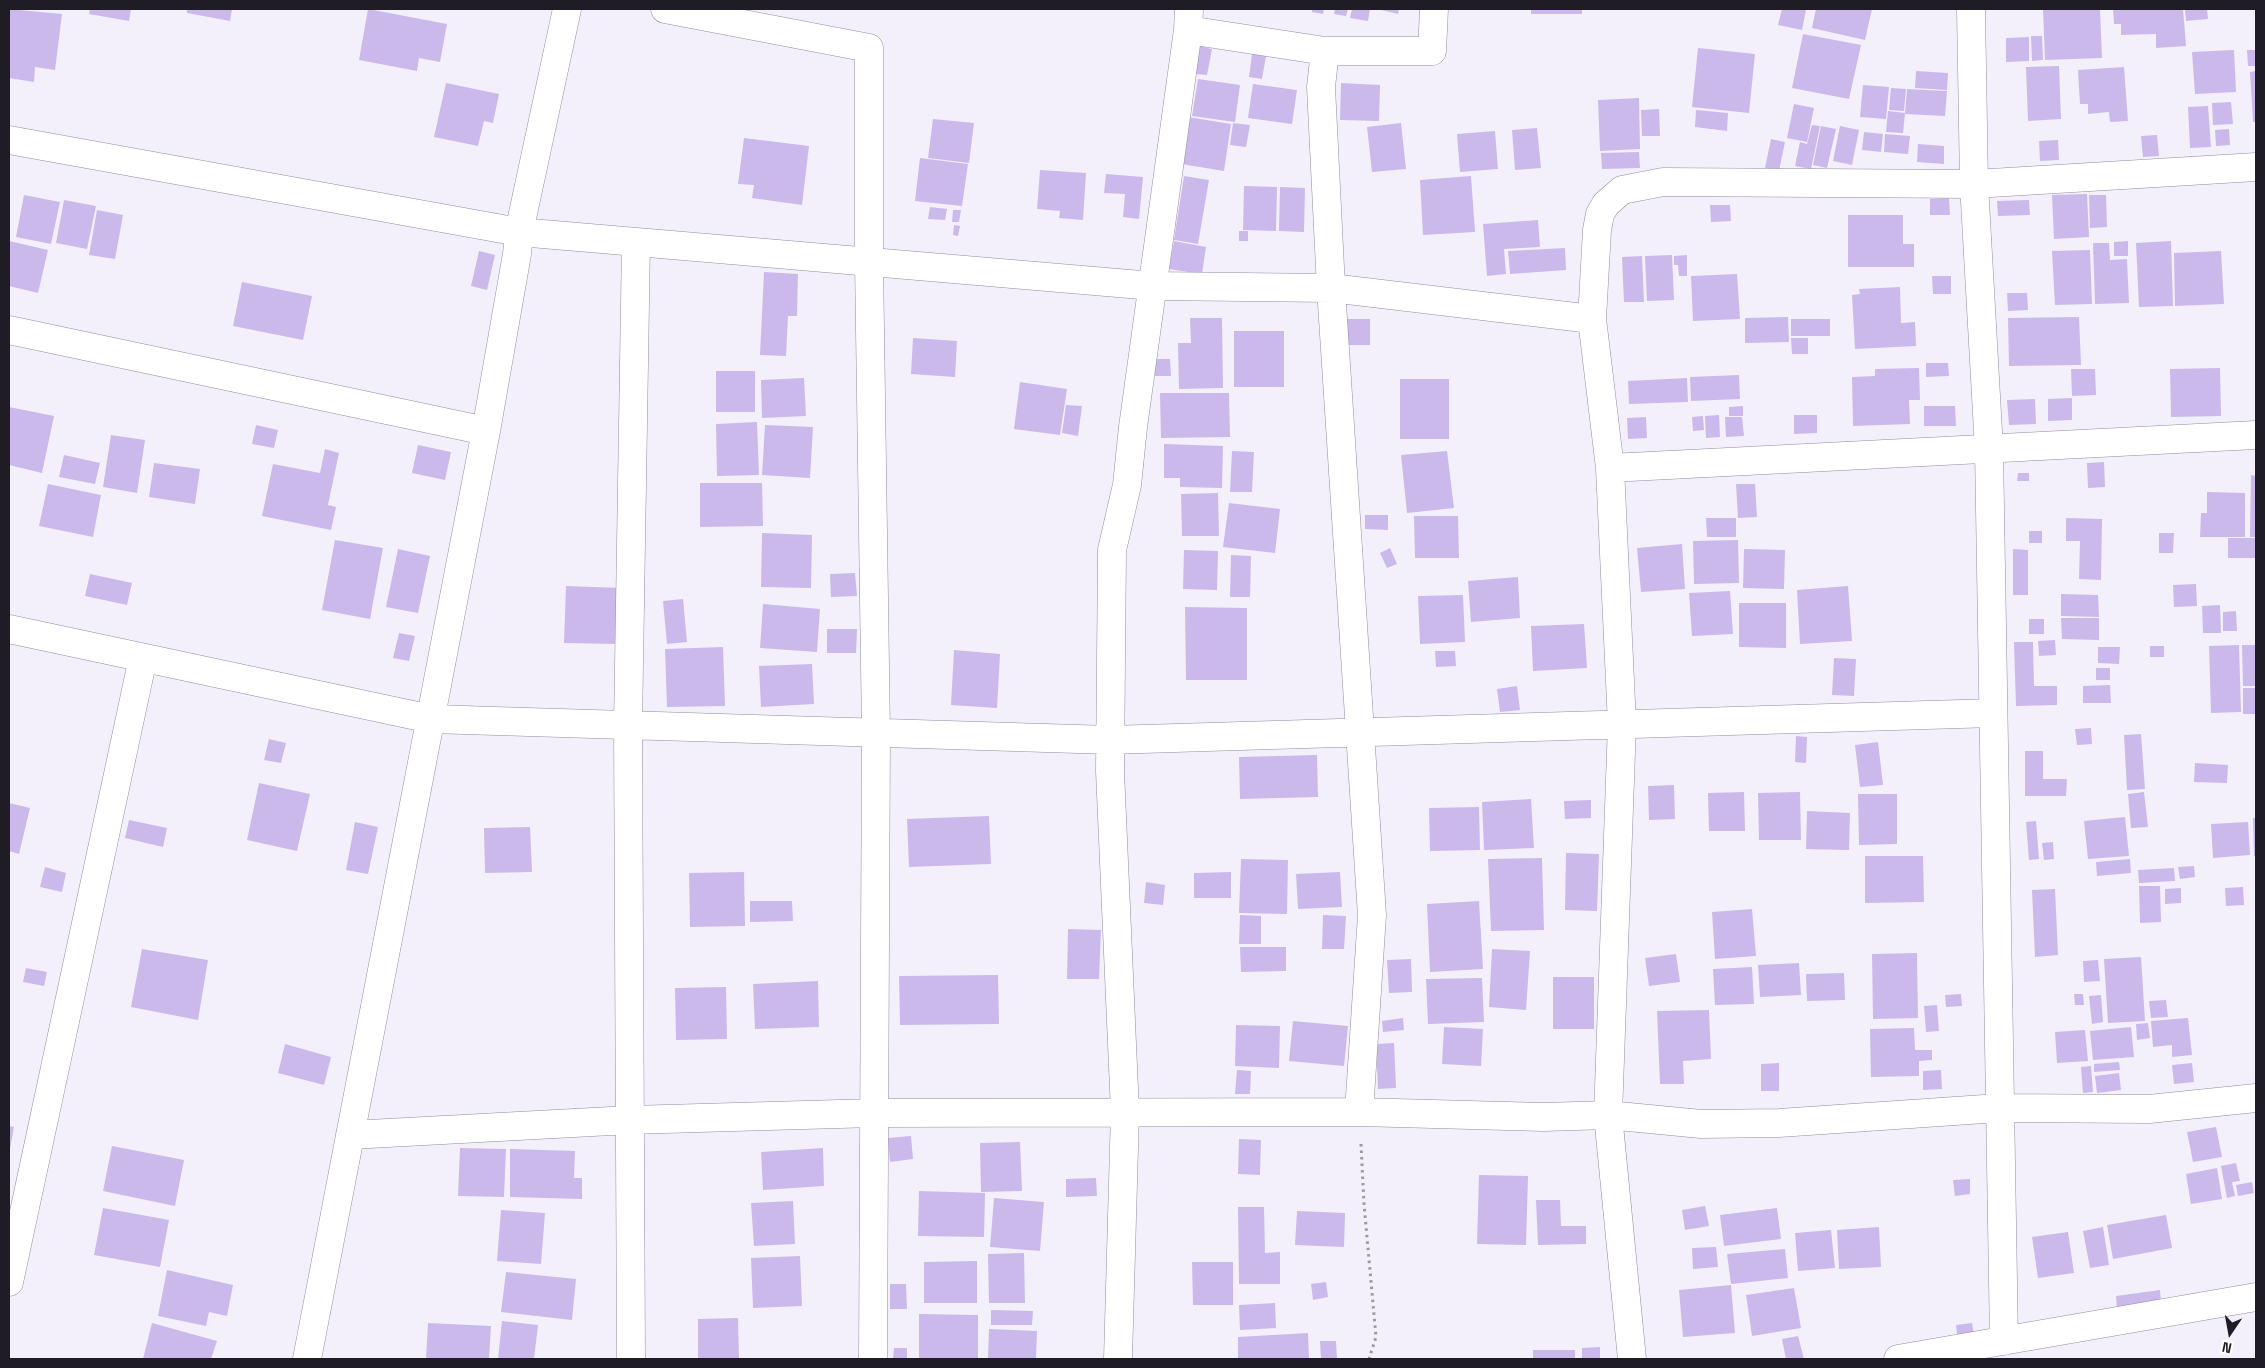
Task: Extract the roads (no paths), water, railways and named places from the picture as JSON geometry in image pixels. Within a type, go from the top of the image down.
[{"type":"street","points":[[307,1359],[486,431],[517,254],[519,232],[567,9]]},
{"type":"street","points":[[665,9],[868,48],[876,733],[873,1359]]},
{"type":"street","points":[[1118,1359],[1125,1112],[1110,740],[1112,550],[1127,485],[1132,427],[1153,286],[1188,19],[1325,51],[1432,51],[1434,9]]},
{"type":"street","points":[[1971,9],[1974,184],[1989,449],[2004,1341]]},
{"type":"street","points":[[1325,51],[1321,87],[1331,288],[1372,915],[1359,1112]]},
{"type":"street","points":[[9,140],[519,232],[1153,286],[1331,288],[1592,319]]},
{"type":"street","points":[[1632,1359],[1608,1115],[1622,724],[1610,468],[1592,319],[1597,230],[1600,214],[1606,204],[1622,190],[1663,182],[1974,184],[2256,167]]},
{"type":"street","points":[[631,1359],[628,725],[636,243]]},
{"type":"street","points":[[9,330],[486,431]]},
{"type":"street","points":[[1610,468],[2256,435]]},
{"type":"street","points":[[9,629],[430,719],[1110,740],[1994,712]]},
{"type":"street","points":[[9,1282],[143,658]]},
{"type":"street","points":[[350,1135],[630,1120],[874,1114],[1359,1112],[1544,1117],[1608,1115],[1701,1124],[1779,1123],[1999,1108],[2149,1109],[2256,1098]]},
{"type":"street","points":[[1898,1359],[2256,1297]]}]
